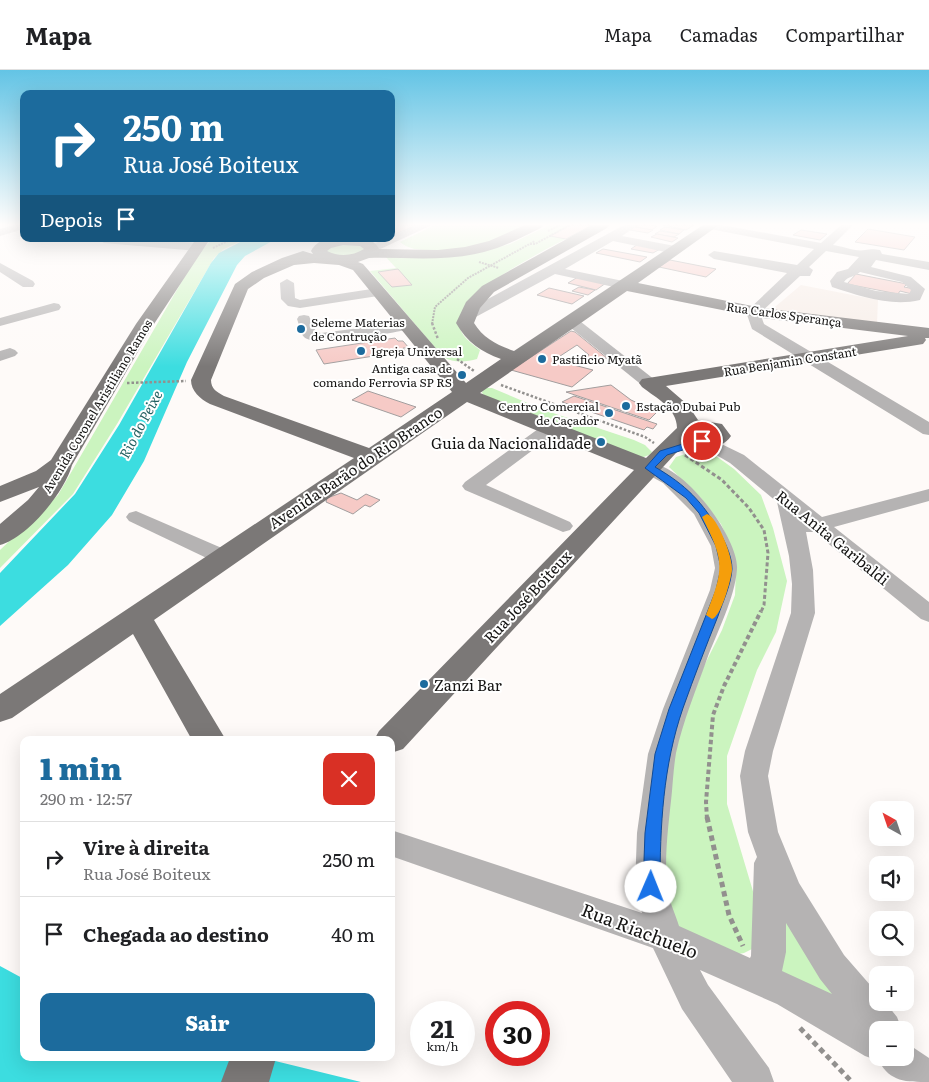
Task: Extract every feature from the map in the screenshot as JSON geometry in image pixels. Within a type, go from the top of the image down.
[{"type":"main road","name":"Avenida Coronel Aristiliano Ramos","points":[[0,537],[43,497],[58,476],[60,465],[145,324],[181,272]]},
{"type":"main road","points":[[265,272],[241,287],[194,380],[203,390],[217,400],[371,456]]},
{"type":"main road","points":[[371,272],[378,292],[407,326],[463,367]]},
{"type":"main road","points":[[516,358],[488,349],[470,332],[465,323],[472,306],[488,289],[524,272]]},
{"type":"main road","name":"Avenida Barão do Rio Branco","points":[[0,710],[463,393],[463,367],[516,358],[642,272]]},
{"type":"main road","points":[[488,289],[533,280]]},
{"type":"main road","name":"Rua Carlos Sperança","points":[[623,285],[723,306],[757,317],[929,333]]},
{"type":"main road","name":"Rua Benjamin Constant","points":[[649,383],[915,341],[929,333]]},
{"type":"main road","points":[[463,367],[482,362],[488,349]]},
{"type":"main road","points":[[463,367],[463,393],[551,428],[663,455]]},
{"type":"main road","name":"Rua Anita Garibaldi","points":[[649,383],[700,430]]},
{"type":"main road","name":"Rua José Boiteux","points":[[395,736],[663,455],[700,430]]},
{"type":"main road","points":[[2,494],[44,476],[60,465]]},
{"type":"main road","points":[[2,494],[43,497]]},
{"type":"main road","points":[[137,616],[207,736]]},
{"type":"main road","points":[[245,1082],[252,1061]]},
{"type":"street","points":[[9,272],[28,284]]},
{"type":"street","points":[[467,316],[549,272]]},
{"type":"street","name":"Rua Carlos Sperança","points":[[563,272],[623,285]]},
{"type":"street","points":[[786,272],[798,275]]},
{"type":"street","points":[[801,272],[757,317],[809,358],[929,430]]},
{"type":"street","points":[[852,272],[842,275],[837,281],[838,284],[890,297],[902,299],[915,297],[918,289],[913,283],[876,272]]},
{"type":"street","points":[[287,284],[288,299],[293,303],[300,304],[378,292]]},
{"type":"street","points":[[0,322],[54,307]]},
{"type":"street","points":[[304,319],[310,335],[320,338],[407,326]]},
{"type":"street","name":"Rua Anita Garibaldi","points":[[571,321],[649,383]]},
{"type":"street","points":[[551,428],[472,486],[563,526]]},
{"type":"street","name":"Rua Anita Garibaldi","points":[[700,430],[929,614]]},
{"type":"street","points":[[663,455],[670,480],[690,496],[704,512],[722,546],[726,568],[721,590],[676,709],[662,754],[652,833],[651,887],[665,936],[695,996],[755,1082]]},
{"type":"street","points":[[798,542],[804,532],[811,526],[929,495]]},
{"type":"street","points":[[787,500],[798,542],[805,594],[803,613],[759,751],[754,776],[763,832],[770,855],[802,920],[827,959],[876,1021]]},
{"type":"street","points":[[136,517],[223,557]]},
{"type":"street","name":"Rua Riachuelo","points":[[395,845],[665,936],[789,991],[869,1037]]},
{"type":"street","points":[[756,976],[767,964],[769,952],[770,855]]},
{"type":"street","points":[[914,1064],[929,1082]]},
{"type":"street","points":[[907,1066],[929,1082]]},
{"type":"path","points":[[440,346],[432,323],[434,307],[468,278],[479,272]]},
{"type":"path","points":[[463,367],[514,392],[551,402],[646,437],[663,455],[679,451],[692,458],[732,489],[764,530],[768,553],[764,604],[724,686],[713,715],[706,802],[707,822],[729,915],[756,976]]},
{"type":"path","points":[[134,382],[194,380]]},
{"type":"path","points":[[794,1021],[852,1082]]},
{"type":"shaded area","points":[[801,285],[878,300],[877,324],[769,312]]},
{"type":"green space","points":[[187,272],[206,272],[117,424],[73,494],[0,568],[0,550],[58,495]]},
{"type":"green space","points":[[371,272],[507,272],[475,296],[463,310],[459,323],[461,332],[480,350],[477,359],[460,361],[443,357]]},
{"type":"green space","points":[[492,388],[544,410],[634,440],[645,445],[652,452],[641,458],[485,396],[482,393],[483,389]]},
{"type":"green space","points":[[695,451],[716,456],[734,469],[761,495],[773,528],[787,581],[776,632],[757,670],[727,756],[727,804],[755,898],[756,947],[744,953],[728,956],[679,941],[663,896],[670,756],[704,666],[722,630],[735,595],[736,568],[732,549],[721,524],[701,498],[669,467],[676,457]]},
{"type":"green space","points":[[778,890],[869,1023],[869,1029],[769,976]]},
{"type":"water","name":"Rio do Peixe","points":[[206,272],[233,272],[187,362],[144,461],[112,515],[68,565],[0,626],[0,573],[75,494],[119,425]]},
{"type":"water","points":[[0,966],[20,977],[20,1061],[275,1061],[361,1082],[0,1082]]},
{"type":"building","points":[[378,272],[401,272],[412,285],[392,287]]},
{"type":"building","points":[[684,272],[712,272],[706,277]]},
{"type":"building","points":[[856,274],[907,284],[904,287],[915,289],[912,294],[900,291],[898,294],[847,284]]},
{"type":"building","points":[[578,277],[606,283],[596,290],[568,283]]},
{"type":"building","points":[[579,287],[595,290],[588,295],[572,291]]},
{"type":"building","points":[[549,288],[584,296],[572,304],[537,295]]},
{"type":"building","name":"Pastificio Myatã","points":[[571,331],[575,332],[607,358],[588,361],[584,356],[589,355],[577,345],[554,360],[593,370],[572,387],[511,370]]},
{"type":"building","name":"Igreja Universal","points":[[395,338],[398,341],[403,341],[409,348],[403,348],[405,351],[324,364],[316,350]]},
{"type":"building","name":"Estação Dubai Pub","points":[[611,385],[631,400],[657,412],[649,420],[566,392]]},
{"type":"building","points":[[368,391],[416,407],[401,417],[352,400]]},
{"type":"building","name":"Centro Comercial de Caçador","points":[[574,396],[657,424],[653,429],[647,427],[644,430],[562,402]]},
{"type":"building","points":[[341,493],[357,500],[366,494],[380,500],[370,507],[365,505],[353,514],[326,502],[327,498]]},
{"type":"slow traffic","points":[[707,517],[722,546],[726,568],[712,615]]},
{"type":"place","name":"Seleme Materias de Contrução","points":[[301,329]]},
{"type":"place","name":"Igreja Universal","points":[[361,351]]},
{"type":"place","name":"Pastificio Myatã","points":[[542,359]]},
{"type":"place","name":"Antiga casa de comando Ferrovia SP RS","points":[[462,375]]},
{"type":"place","name":"Estação Dubai Pub","points":[[626,406]]},
{"type":"place","name":"Centro Comercial de Caçador","points":[[609,413]]},
{"type":"place","name":"Guia da Nacionalidade","points":[[601,442]]},
{"type":"place","name":"Zanzi Bar","points":[[424,684]]},
{"type":"route","points":[[651,887],[652,833],[662,754],[676,709],[721,590],[726,568],[722,546],[704,512],[690,496],[670,480],[650,468],[664,453],[702,441]]}]
